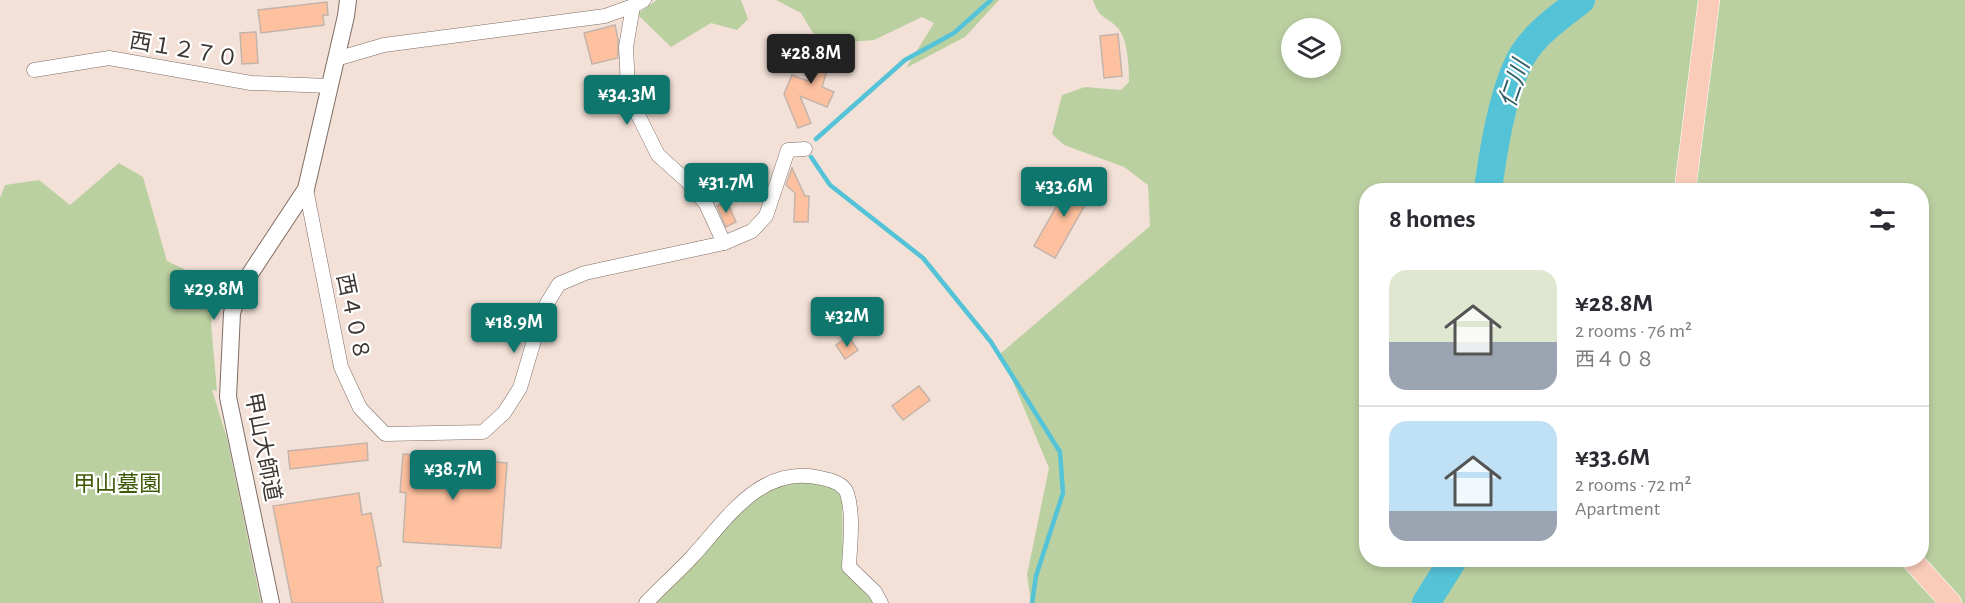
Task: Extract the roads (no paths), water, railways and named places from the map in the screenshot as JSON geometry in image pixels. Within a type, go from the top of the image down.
[{"type":"main road","points":[[1686,183],[1710,0]]},
{"type":"main road","points":[[1918,567],[1951,603]]},
{"type":"street","name":"甲山大師道","points":[[271,603],[228,397],[232,313],[240,289],[306,189],[348,0]]},
{"type":"street","points":[[336,59],[384,45],[605,16],[639,3]]},
{"type":"street","points":[[639,3],[626,47],[628,88],[636,111],[658,155],[687,181],[706,204],[724,243]]},
{"type":"street","name":"西１２７０","points":[[34,70],[109,58],[251,82],[329,86]]},
{"type":"street","name":"西４０８","points":[[306,189],[340,367],[360,408],[385,434],[483,432],[504,413],[520,388],[543,310],[559,284],[585,273],[724,243],[752,231],[766,216],[788,150],[805,149]]},
{"type":"street","points":[[646,603],[692,557],[738,503],[760,486],[782,478],[812,476],[836,481],[846,490],[850,508],[849,567],[875,592],[880,603]]},
{"type":"waterway","points":[[816,139],[905,60],[954,33],[991,0]]},
{"type":"waterway","name":"仁川","points":[[1489,183],[1505,100],[1524,53],[1550,24],[1581,0]]},
{"type":"waterway","points":[[811,157],[830,185],[923,258],[991,342],[1060,452],[1063,493],[1036,576],[1032,603]]},
{"type":"waterway","name":"仁川","points":[[1426,603],[1449,567]]},
{"type":"park label","name":"甲山墓園","points":[[117,484]]}]
